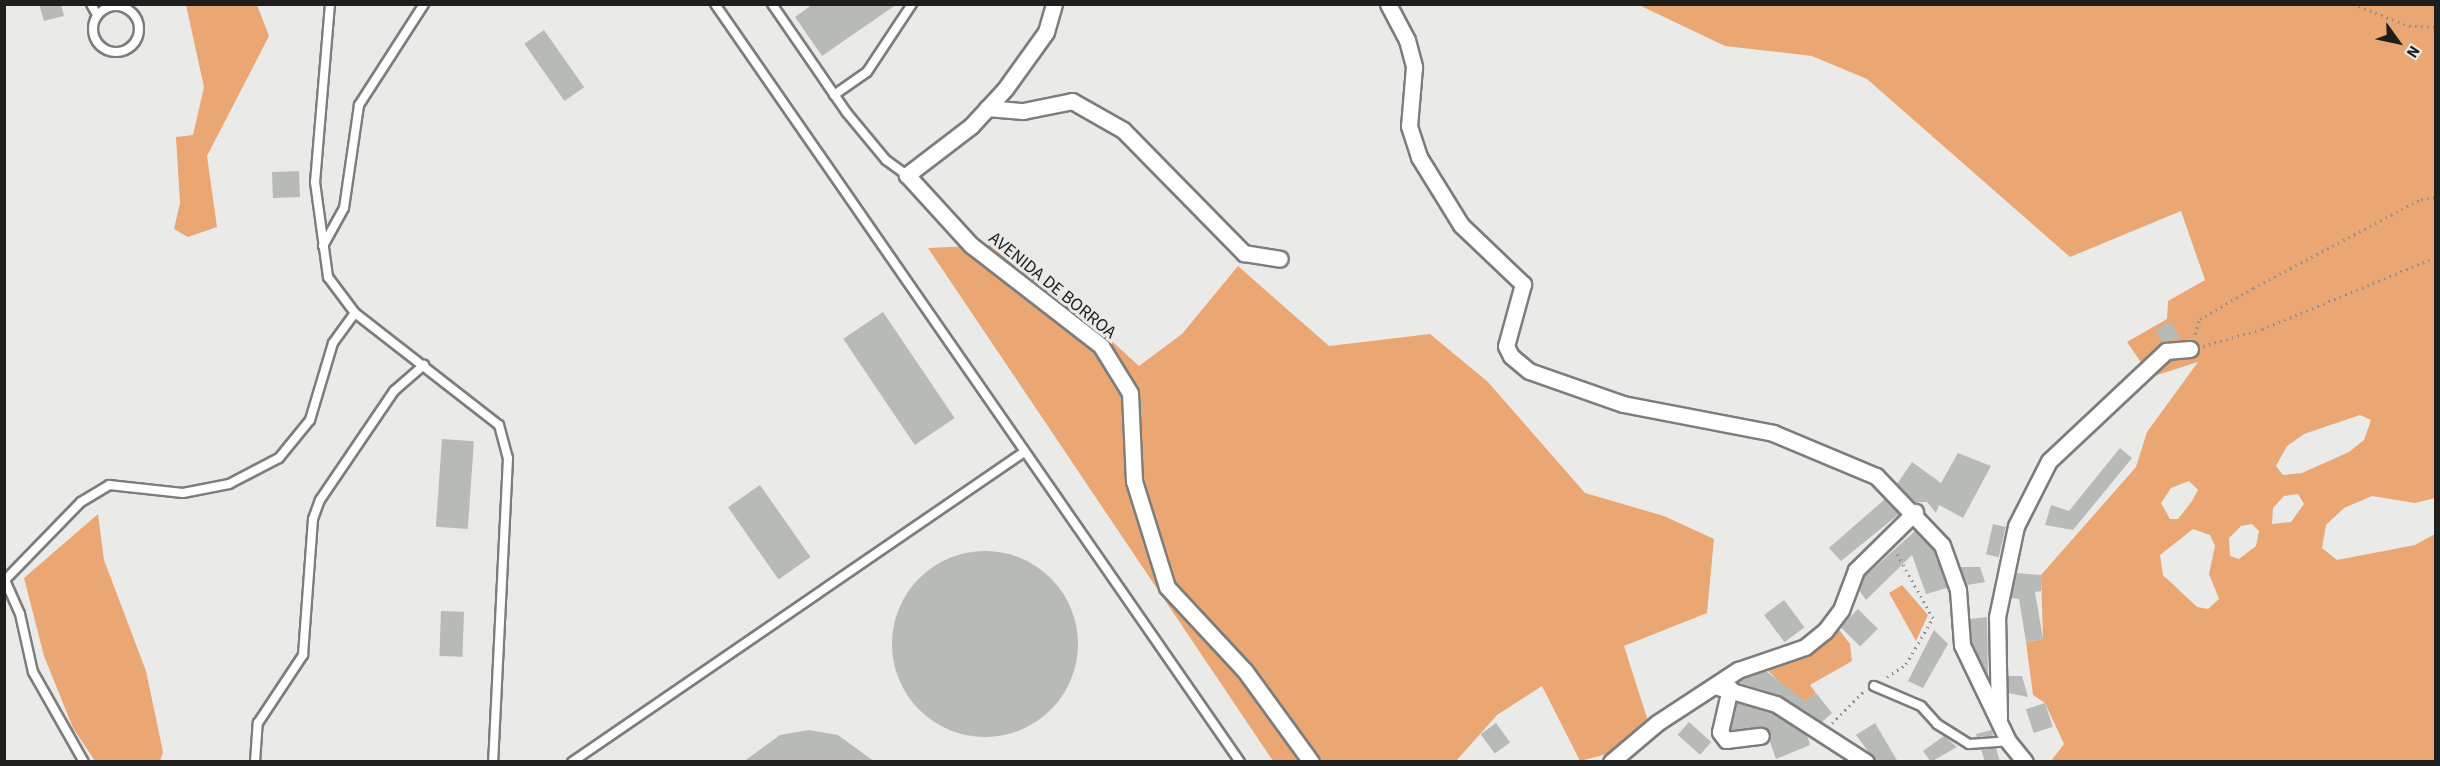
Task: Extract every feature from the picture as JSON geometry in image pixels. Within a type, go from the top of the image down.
[{"type":"street","points":[[907,175],[987,108],[1046,32],[1054,4]]},
{"type":"street","points":[[1388,4],[1407,40],[1414,67],[1409,126],[1419,157],[1461,225],[1522,284],[1506,346],[1511,356],[1528,371],[1623,404],[1773,433],[1852,462],[1876,476],[1915,512],[1942,545],[1954,572],[1962,645],[2008,741],[2025,762]]},
{"type":"street","points":[[987,108],[1023,111],[1072,101],[1123,130],[1244,253],[1280,259]]},
{"type":"street","name":"AVENIDA DE BORROA","points":[[907,175],[971,246],[1101,346],[1131,393],[1134,481],[1167,587],[1245,671],[1311,762]]},
{"type":"street","points":[[2000,724],[1997,617],[2016,526],[2049,461],[2166,351],[2190,350]]},
{"type":"street","points":[[1611,762],[1657,723],[1724,687],[1738,670],[1805,647],[1825,631],[1841,610],[1856,570],[1915,512]]},
{"type":"street","points":[[1724,687],[1776,704],[1866,762]]},
{"type":"street","points":[[1724,687],[1720,732],[1726,740],[1761,736]]},
{"type":"lane","points":[[91,4],[97,15],[93,30],[102,48],[123,51],[137,39],[139,23],[130,10],[111,6],[97,15]]},
{"type":"lane","points":[[330,4],[315,182],[328,277],[355,313],[499,425],[508,458],[493,762]]},
{"type":"lane","points":[[323,246],[344,208],[359,105],[424,4]]},
{"type":"lane","points":[[716,4],[1240,762]]},
{"type":"lane","points":[[772,4],[834,95],[886,160],[907,175]]},
{"type":"lane","points":[[834,95],[867,72],[912,4]]},
{"type":"lane","points":[[84,762],[33,672],[6,578],[81,502],[109,485],[183,493],[229,484],[279,458],[310,420],[333,343],[355,313]]},
{"type":"lane","points":[[255,762],[258,723],[303,655],[313,519],[320,500],[374,418],[423,364]]},
{"type":"lane","points":[[572,762],[1024,452]]},
{"type":"lane","points":[[1874,686],[1921,706],[1936,724],[1969,744],[2008,741]]},
{"type":"path","points":[[2353,4],[2409,26],[2436,27]]},
{"type":"path","points":[[2190,350],[2200,319],[2421,199],[2436,197]]},
{"type":"path","points":[[2190,350],[2262,329],[2436,257]]},
{"type":"path","points":[[1822,733],[1856,696],[1906,664],[1934,618],[1910,581],[1907,566],[1886,538]]},
{"type":"shaded area","points":[[186,5],[257,5],[269,36],[207,156],[217,227],[188,237],[174,229],[180,203],[176,137],[193,135],[204,87]]},
{"type":"shaded area","points":[[1639,5],[2435,5],[2435,498],[2415,503],[2372,496],[2344,508],[2326,525],[2322,548],[2337,560],[2415,545],[2435,534],[2435,761],[2051,761],[2064,744],[2045,703],[2033,695],[2026,642],[2043,639],[2041,575],[2136,467],[2147,432],[2198,362],[2151,377],[2127,342],[2167,319],[2168,301],[2205,280],[2181,211],[2070,257],[1867,79],[1812,56],[1725,46]],"holes":[[[2360,415],[2371,420],[2364,440],[2349,452],[2302,473],[2283,475],[2276,466],[2287,446],[2304,434]],[[2189,481],[2198,490],[2178,519],[2170,519],[2161,503],[2171,488]],[[2298,494],[2304,504],[2291,522],[2272,524],[2273,508],[2284,496]],[[2252,524],[2259,531],[2256,546],[2239,559],[2230,556],[2229,538],[2241,526]],[[2193,529],[2210,535],[2215,546],[2209,574],[2219,599],[2208,609],[2197,607],[2163,575],[2160,555]]]},
{"type":"shaded area","points":[[993,245],[1060,294],[1139,366],[1182,334],[1238,266],[1329,346],[1430,334],[1488,382],[1585,493],[1664,516],[1714,539],[1707,613],[1624,646],[1648,721],[1611,753],[1580,761],[1542,686],[1497,715],[1456,761],[1273,761],[928,248]]},
{"type":"shaded area","points":[[98,514],[104,560],[146,671],[163,752],[160,761],[95,761],[73,728],[44,656],[24,578]]},
{"type":"shaded area","points":[[1902,585],[1928,615],[1916,641],[1889,593]]},
{"type":"shaded area","points":[[1837,627],[1850,644],[1852,661],[1810,685],[1816,693],[1794,709],[1775,697],[1786,688],[1764,667],[1822,642]]},
{"type":"building","points":[[39,4],[61,4],[64,16],[44,21]]},
{"type":"building","points":[[813,4],[897,4],[822,56],[795,17]]},
{"type":"building","points":[[544,30],[584,87],[564,101],[524,44]]},
{"type":"building","points":[[299,171],[300,197],[273,198],[272,172]]},
{"type":"building","points":[[883,312],[955,418],[915,445],[843,339]]},
{"type":"building","points":[[2170,322],[2181,338],[2163,342],[2155,330]]},
{"type":"building","points":[[442,439],[474,441],[468,529],[436,527]]},
{"type":"building","points":[[2120,448],[2132,458],[2073,530],[2045,525],[2051,505],[2069,511]]},
{"type":"building","points":[[1958,453],[1991,466],[1963,518],[1939,505],[1936,513],[1927,502],[1915,502],[1897,484],[1912,462],[1941,483]]},
{"type":"building","points":[[760,485],[810,557],[779,579],[728,507]]},
{"type":"building","points":[[1885,499],[1899,514],[1841,561],[1829,548]]},
{"type":"building","points":[[1993,524],[2006,527],[1999,557],[1986,554]]},
{"type":"building","points":[[1915,531],[1934,550],[1947,588],[1926,594],[1912,555],[1866,600],[1859,590],[1863,578]]},
{"type":"building","points":[[985,551],[1003,552],[1021,558],[1037,566],[1051,578],[1063,592],[1071,608],[1077,626],[1077,662],[1071,680],[1063,696],[1051,710],[1037,722],[1021,730],[1003,736],[985,737],[967,736],[949,730],[933,722],[919,710],[907,696],[899,680],[893,662],[892,644],[893,626],[899,608],[907,592],[919,578],[933,566],[949,558],[967,552]]},
{"type":"building","points":[[1960,567],[1980,567],[1985,582],[1967,585]]},
{"type":"building","points":[[2017,573],[2041,575],[2041,591],[2035,592],[2043,639],[2026,642],[2019,599],[2011,598]]},
{"type":"building","points":[[1784,600],[1804,627],[1784,642],[1764,615]]},
{"type":"building","points":[[1858,609],[1878,629],[1860,646],[1840,627]]},
{"type":"building","points":[[441,611],[464,612],[462,657],[439,656]]},
{"type":"building","points":[[1987,617],[1988,678],[1972,642],[1970,619]]},
{"type":"building","points":[[1934,630],[1948,644],[1923,688],[1908,681]]},
{"type":"building","points":[[1766,671],[1805,701],[1816,693],[1832,713],[1822,722],[1781,696],[1737,682]]},
{"type":"building","points":[[2008,676],[2022,676],[2028,697],[2008,693]]},
{"type":"building","points":[[1737,703],[1772,713],[1807,735],[1810,745],[1776,759],[1765,727],[1731,730]]},
{"type":"building","points":[[2045,703],[2053,727],[2034,733],[2026,709]]},
{"type":"building","points":[[1689,722],[1711,742],[1700,755],[1678,735]]},
{"type":"building","points":[[1496,723],[1510,742],[1495,754],[1481,734]]},
{"type":"building","points":[[1875,723],[1898,762],[1876,762],[1856,735]]},
{"type":"building","points":[[809,730],[838,735],[875,762],[743,762],[780,735]]},
{"type":"building","points":[[1992,730],[1993,736],[1977,737],[1976,734]]},
{"type":"building","points":[[1944,736],[1957,747],[1931,762],[1923,751]]},
{"type":"building","points":[[1996,748],[2000,762],[1985,762],[1981,749]]}]
